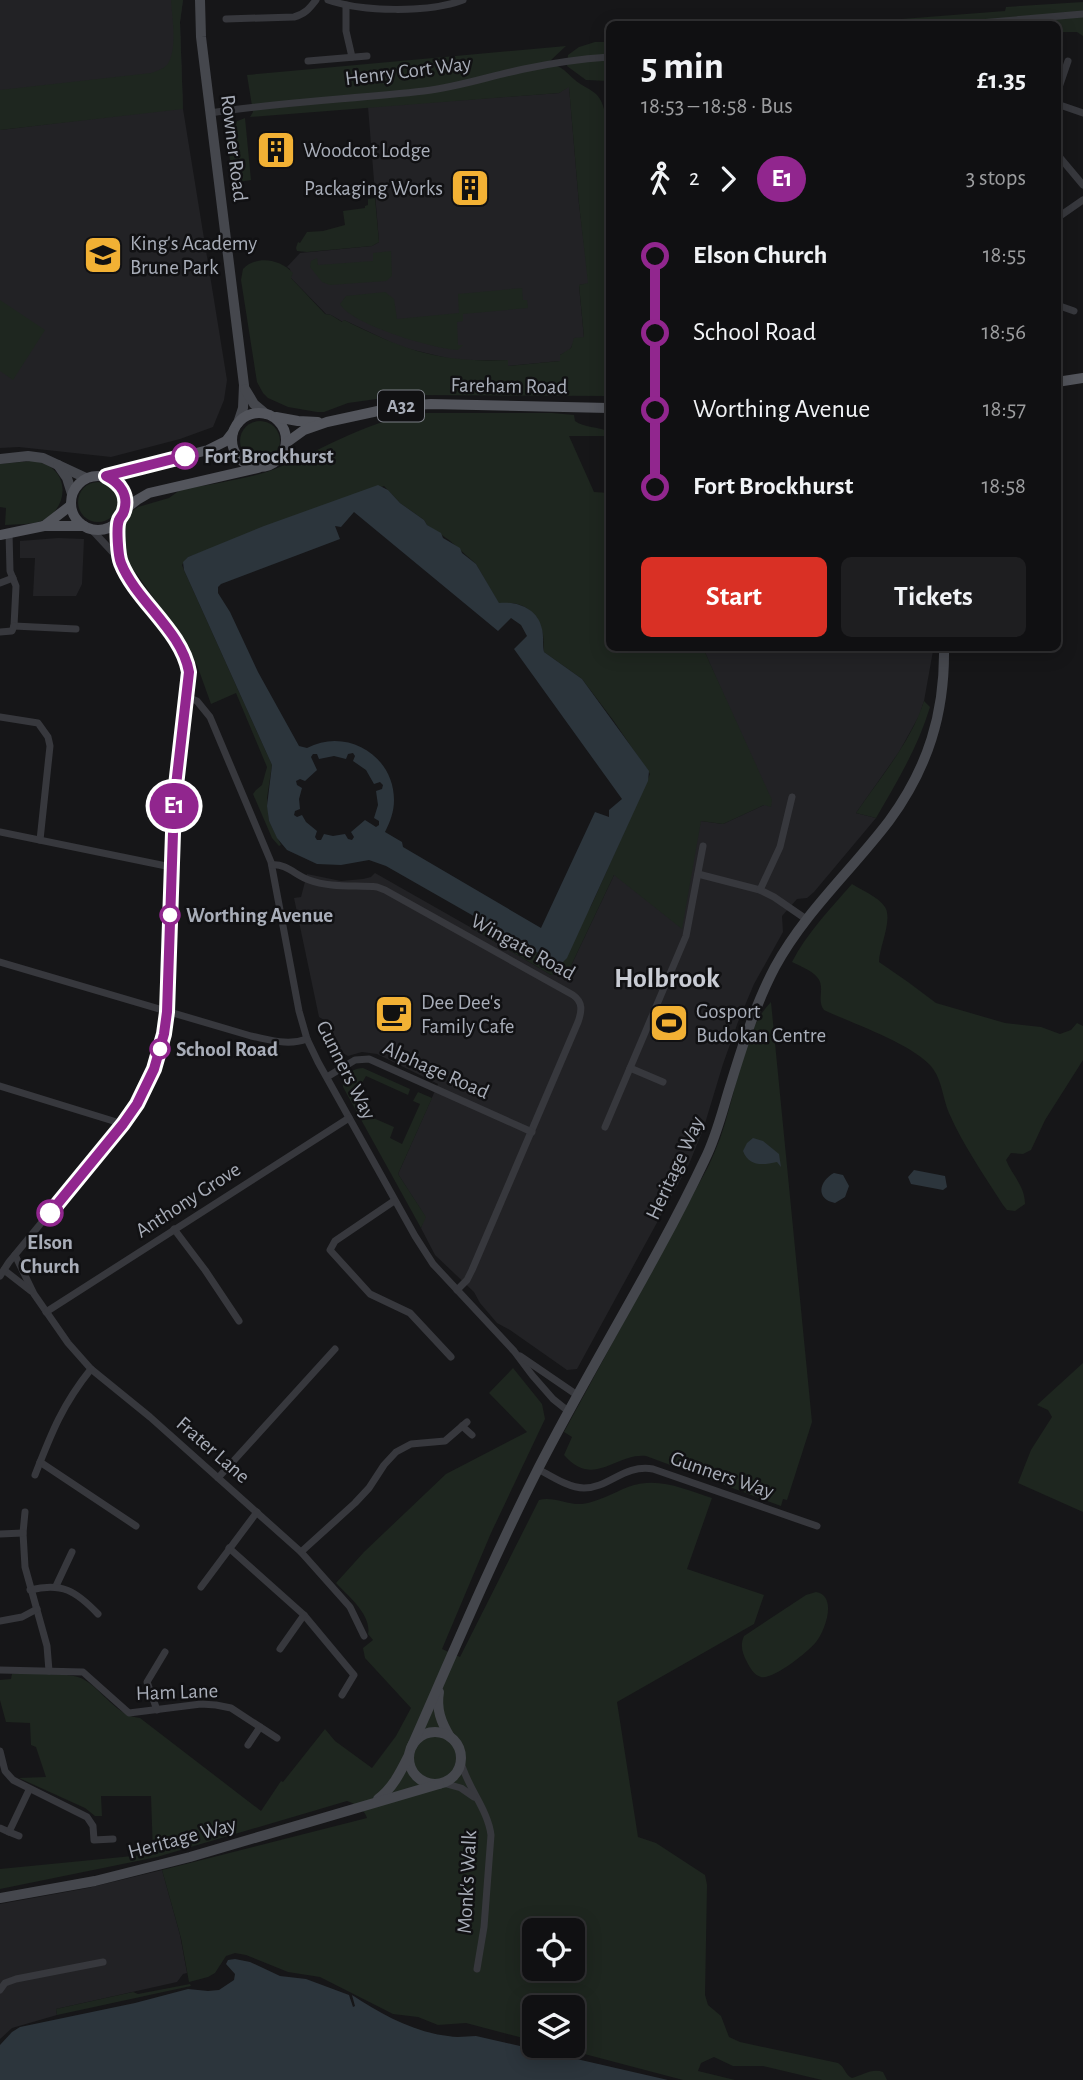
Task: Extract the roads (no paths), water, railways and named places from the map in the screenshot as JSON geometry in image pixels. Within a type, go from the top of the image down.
[{"type":"main road","points":[[1061,381],[1083,378]]},
{"type":"main road","name":"Fareham Road","points":[[286,443],[298,433],[327,422],[401,406],[431,404],[606,408]]},
{"type":"main road","points":[[4,534],[44,526],[110,527],[117,522],[124,510],[149,493],[265,466],[279,458],[286,443],[285,433],[281,424],[268,414],[251,414],[226,440],[208,450],[106,476],[86,478],[75,487],[71,500],[44,526]]},
{"type":"main road","name":"Fareham Road","points":[[268,414],[292,421],[327,422]]},
{"type":"main road","points":[[236,427],[233,444],[239,457],[250,465],[265,466]]},
{"type":"main road","points":[[106,476],[120,486],[125,502],[124,510]]},
{"type":"main road","points":[[71,500],[77,521],[88,528]]},
{"type":"street","name":"Rowner Road","points":[[200,0],[205,72],[244,385],[243,408],[236,427]]},
{"type":"street","points":[[226,19],[294,18],[302,15],[316,0]]},
{"type":"street","points":[[328,0],[346,5],[443,6],[463,0]]},
{"type":"street","points":[[346,5],[346,31],[352,57]]},
{"type":"street","points":[[1002,21],[1083,14]]},
{"type":"street","points":[[308,61],[368,56]]},
{"type":"street","name":"Henry Cort Way","points":[[210,113],[268,104],[426,91],[570,60],[606,57]]},
{"type":"street","points":[[1061,73],[1068,61]]},
{"type":"street","points":[[1061,105],[1083,113]]},
{"type":"street","points":[[1061,159],[1083,185]]},
{"type":"street","points":[[1061,215],[1083,200]]},
{"type":"street","points":[[1061,306],[1074,311]]},
{"type":"street","points":[[244,385],[254,404],[268,414]]},
{"type":"street","points":[[0,459],[29,456],[43,458],[86,478]]},
{"type":"street","points":[[58,464],[66,478],[71,500]]},
{"type":"street","points":[[2,1273],[137,1104],[154,1069],[164,1034],[174,803],[189,672],[185,659],[166,628],[126,575],[119,559],[117,522]]},
{"type":"street","points":[[88,528],[119,559]]},
{"type":"street","points":[[0,632],[12,631],[14,626],[16,586],[10,572],[4,534]]},
{"type":"street","points":[[0,583],[13,578]]},
{"type":"street","points":[[14,626],[76,629]]},
{"type":"street","name":"Heritage Way","points":[[371,1803],[388,1790],[397,1778],[538,1469],[707,1157],[748,1030],[766,987],[806,919],[888,822],[920,768],[941,708],[944,651]]},
{"type":"street","name":"Gunners Way","points":[[187,697],[197,701],[210,717],[272,865],[296,999],[307,1039],[327,1077],[394,1201],[433,1264],[514,1351],[539,1383],[568,1411]]},
{"type":"street","points":[[0,717],[38,723],[48,737],[50,746],[40,840]]},
{"type":"street","points":[[760,890],[780,847],[792,797]]},
{"type":"street","points":[[0,832],[171,867]]},
{"type":"street","points":[[605,1127],[686,936],[703,846]]},
{"type":"street","name":"Wingate Road","points":[[272,865],[279,864],[304,878],[320,883],[377,887],[385,890],[578,999],[581,1008],[578,1022],[472,1270],[457,1290]]},
{"type":"street","points":[[698,874],[760,890],[806,919]]},
{"type":"street","points":[[0,962],[251,1036],[286,1043],[298,1043],[307,1039]]},
{"type":"street","name":"Alphage Road","points":[[327,1077],[355,1060],[369,1059],[532,1132]]},
{"type":"street","points":[[630,1068],[663,1082]]},
{"type":"street","points":[[0,1086],[123,1124]]},
{"type":"street","name":"Anthony Grove","points":[[46,1312],[349,1118]]},
{"type":"street","points":[[394,1201],[335,1241],[330,1250],[370,1294],[410,1312],[451,1357]]},
{"type":"street","points":[[174,1229],[239,1321]]},
{"type":"street","points":[[0,1255],[9,1262]]},
{"type":"street","name":"Frater Lane","points":[[15,1255],[34,1294],[68,1343],[91,1369],[150,1417],[301,1552],[350,1607],[364,1636]]},
{"type":"street","name":"Frater Lane","points":[[2,1273],[34,1294]]},
{"type":"street","points":[[218,1478],[335,1349]]},
{"type":"street","name":"Gunners Way","points":[[514,1351],[577,1395]]},
{"type":"street","points":[[35,1475],[63,1407],[91,1369]]},
{"type":"street","points":[[301,1552],[355,1503],[396,1452],[411,1444],[445,1441],[464,1424],[472,1436]]},
{"type":"street","points":[[40,1462],[136,1526]]},
{"type":"street","name":"Gunners Way","points":[[538,1469],[583,1488],[596,1486],[634,1469],[653,1469],[817,1526]]},
{"type":"street","points":[[25,1512],[24,1567],[47,1646],[49,1671]]},
{"type":"street","points":[[201,1587],[257,1512]]},
{"type":"street","points":[[0,1534],[23,1533]]},
{"type":"street","points":[[229,1548],[304,1615],[354,1675],[342,1695]]},
{"type":"street","points":[[55,1586],[72,1552]]},
{"type":"street","points":[[30,1590],[55,1586],[80,1598],[98,1614]]},
{"type":"street","points":[[0,1622],[37,1609]]},
{"type":"street","points":[[280,1649],[304,1615]]},
{"type":"street","points":[[157,1710],[147,1682],[165,1652]]},
{"type":"street","name":"Ham Lane","points":[[0,1670],[83,1672],[129,1713],[201,1704],[224,1706],[277,1738]]},
{"type":"street","name":"Heritage Way","points":[[444,1671],[438,1711],[452,1740]]},
{"type":"street","points":[[248,1745],[260,1727]]},
{"type":"street","points":[[431,1733],[444,1735],[452,1740],[458,1749],[459,1765],[453,1776],[441,1783],[426,1783],[415,1775],[410,1764],[411,1749],[422,1736],[431,1733]]},
{"type":"street","points":[[0,1751],[3,1767],[13,1780],[87,1816],[93,1826],[93,1849]]},
{"type":"street","name":"Monk's Walk","points":[[460,1759],[465,1776],[485,1814],[491,1835],[484,1927],[477,1969]]},
{"type":"street","name":"Heritage Way","points":[[0,1898],[95,1881],[180,1860],[441,1783]]},
{"type":"street","name":"Monk's Walk","points":[[441,1783],[464,1789],[477,1800]]},
{"type":"street","points":[[9,1832],[29,1790]]},
{"type":"street","points":[[0,1828],[19,1836]]},
{"type":"street","points":[[94,1840],[113,1839]]},
{"type":"street","points":[[0,1990],[5,1983],[16,1979],[103,1962]]},
{"type":"place","name":"Woodcot Lodge","points":[[276,150]]},
{"type":"place","name":"Packaging Works","points":[[470,188]]},
{"type":"place","name":"King's Academy Brune Park","points":[[103,255]]},
{"type":"place","name":"Fort Brockhurst","points":[[185,456]]},
{"type":"place","name":"Worthing Avenue","points":[[170,915]]},
{"type":"place","name":"Dee Dee's Family Cafe","points":[[394,1014]]},
{"type":"place","name":"Gosport Budokan Centre","points":[[669,1023]]},
{"type":"place","name":"School Road","points":[[160,1049]]},
{"type":"place","name":"Elson Church","points":[[50,1213]]},
{"type":"district","name":"Holbrook","points":[[667,979]]}]
